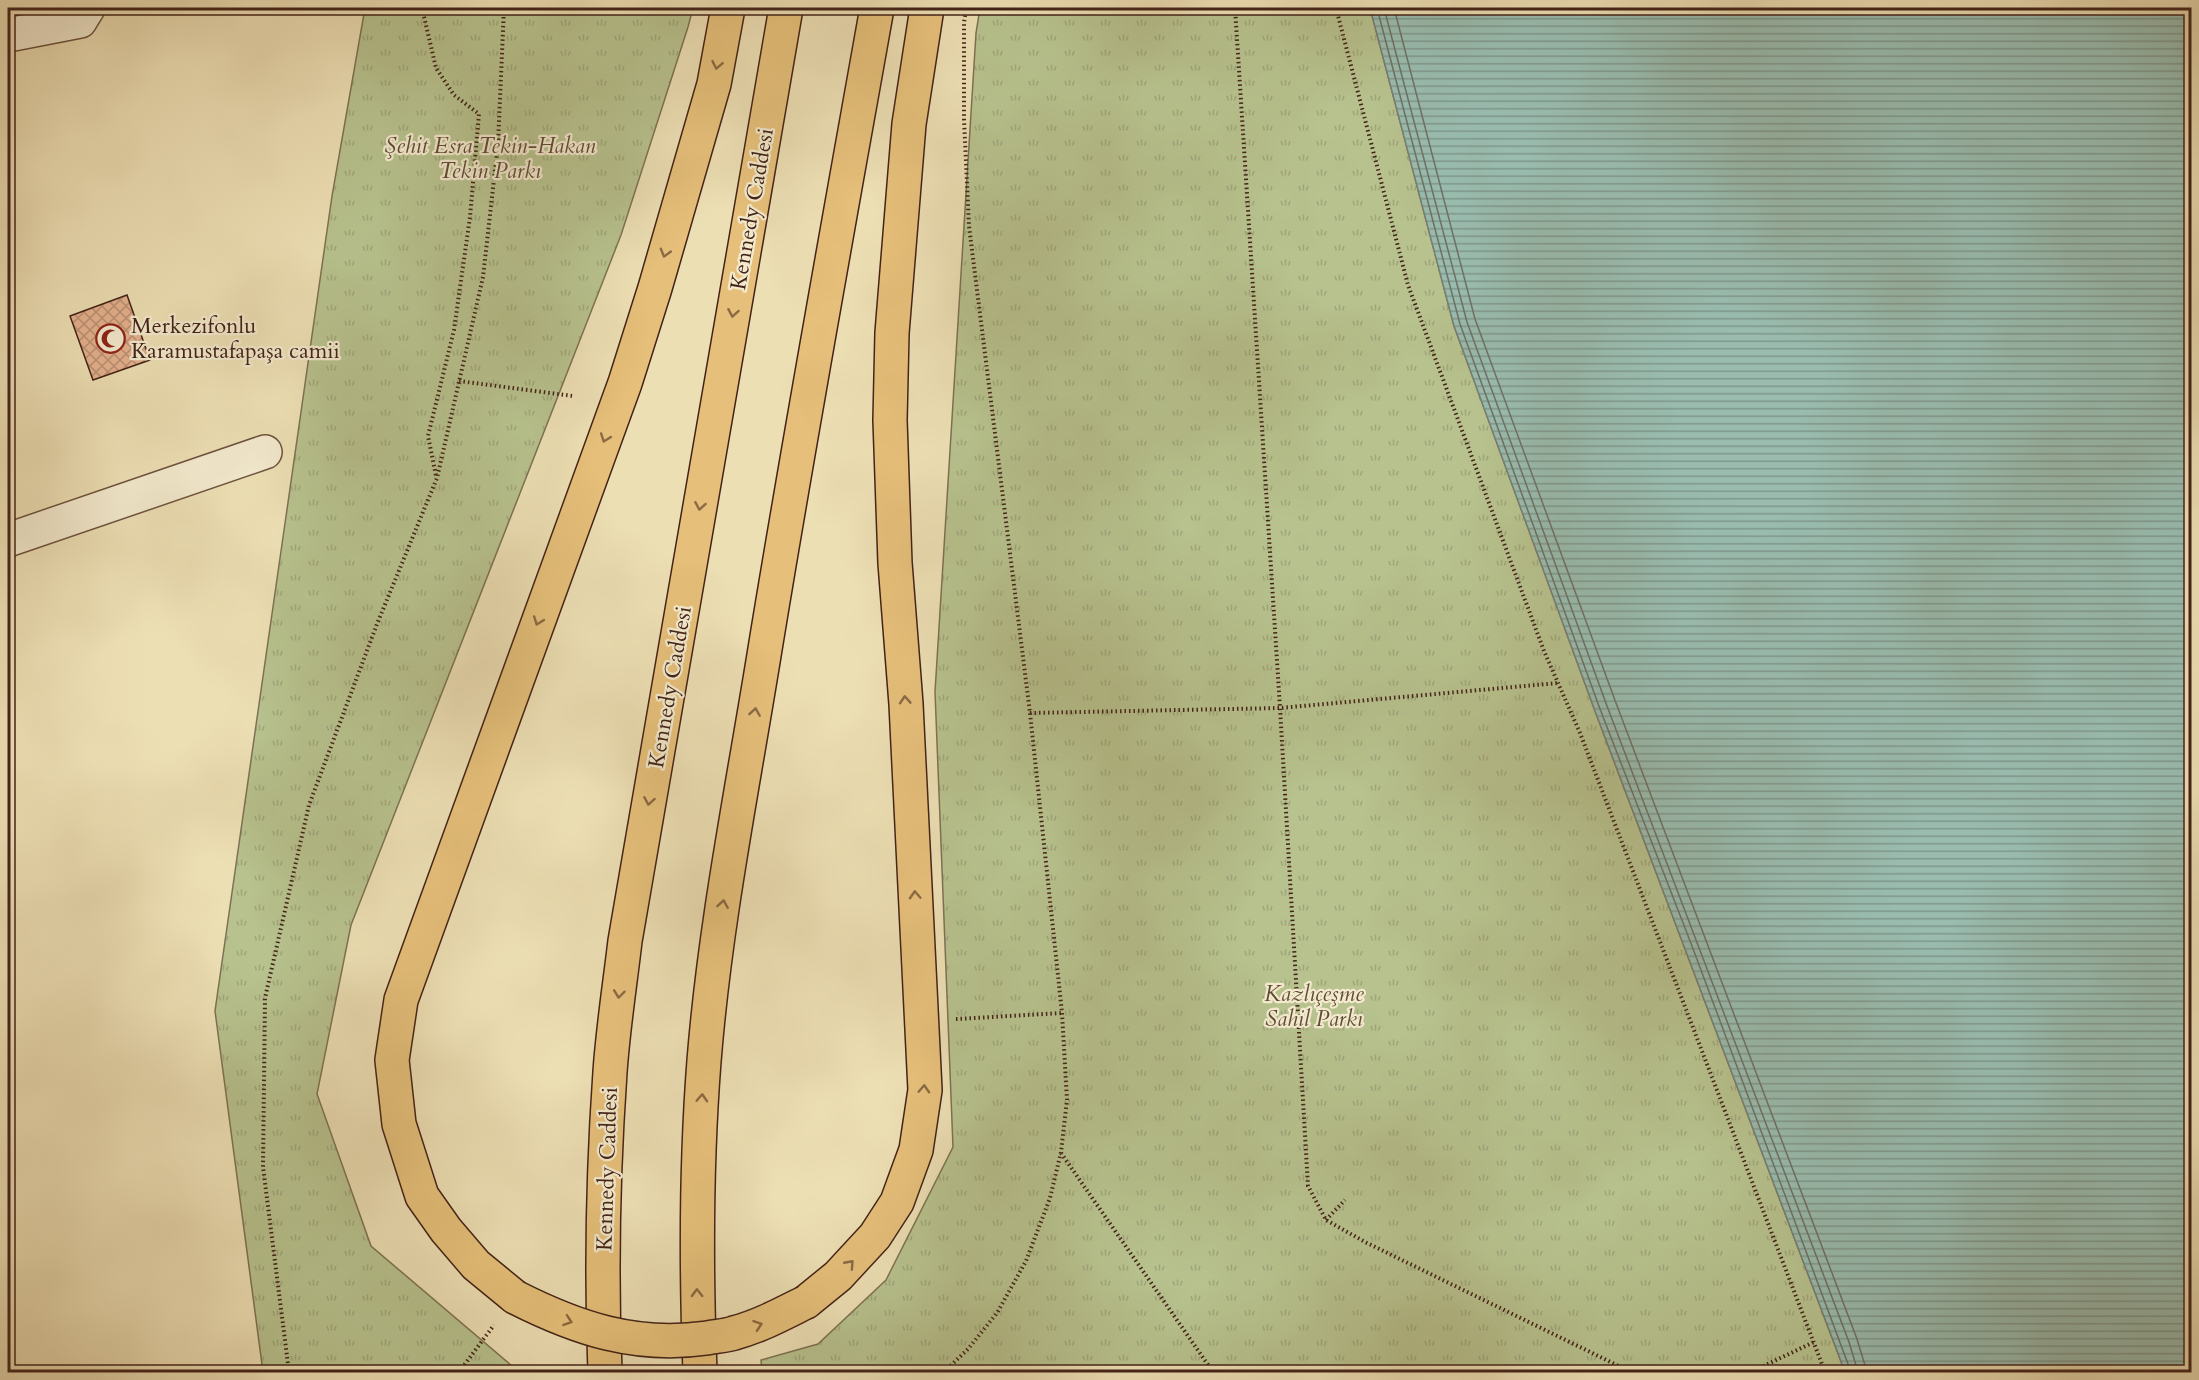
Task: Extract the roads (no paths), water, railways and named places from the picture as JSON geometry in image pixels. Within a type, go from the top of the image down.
[{"type":"highway","points":[[728,8],[714,84],[625,383],[401,1000],[392,1060],[399,1124],[422,1196],[446,1230],[476,1264],[506,1308],[548,1314],[614,1336],[652,1342],[687,1341],[732,1334],[768,1321],[806,1302],[838,1276],[868,1244],[897,1202],[916,1150],[925,1089],[906,704],[895,563],[890,420],[892,333],[909,124],[927,8]]},
{"type":"highway","name":"Kennedy Caddesi","points":[[605,1372],[602,1288],[603,1197],[610,1070],[625,941],[786,8]]},
{"type":"highway","points":[[700,1372],[697,1291],[699,1163],[704,1059],[722,916],[782,548],[877,8]]},
{"type":"street","points":[[8,35],[80,21],[88,8]]},
{"type":"street","points":[[8,540],[265,452]]},
{"type":"water","points":[[1370,8],[2191,8],[2191,1372],[1845,1372],[1595,711],[1454,326]]},
{"type":"place","name":"Merkezifonlu Karamustafapaşa camii","points":[[110,338]]},
{"type":"park label","name":"Şehit Esra Tekin-Hakan Tekin Parkı","points":[[490,158]]},
{"type":"park label","name":"Kazlıçeşme Sahil Parkı","points":[[1314,1006]]}]
